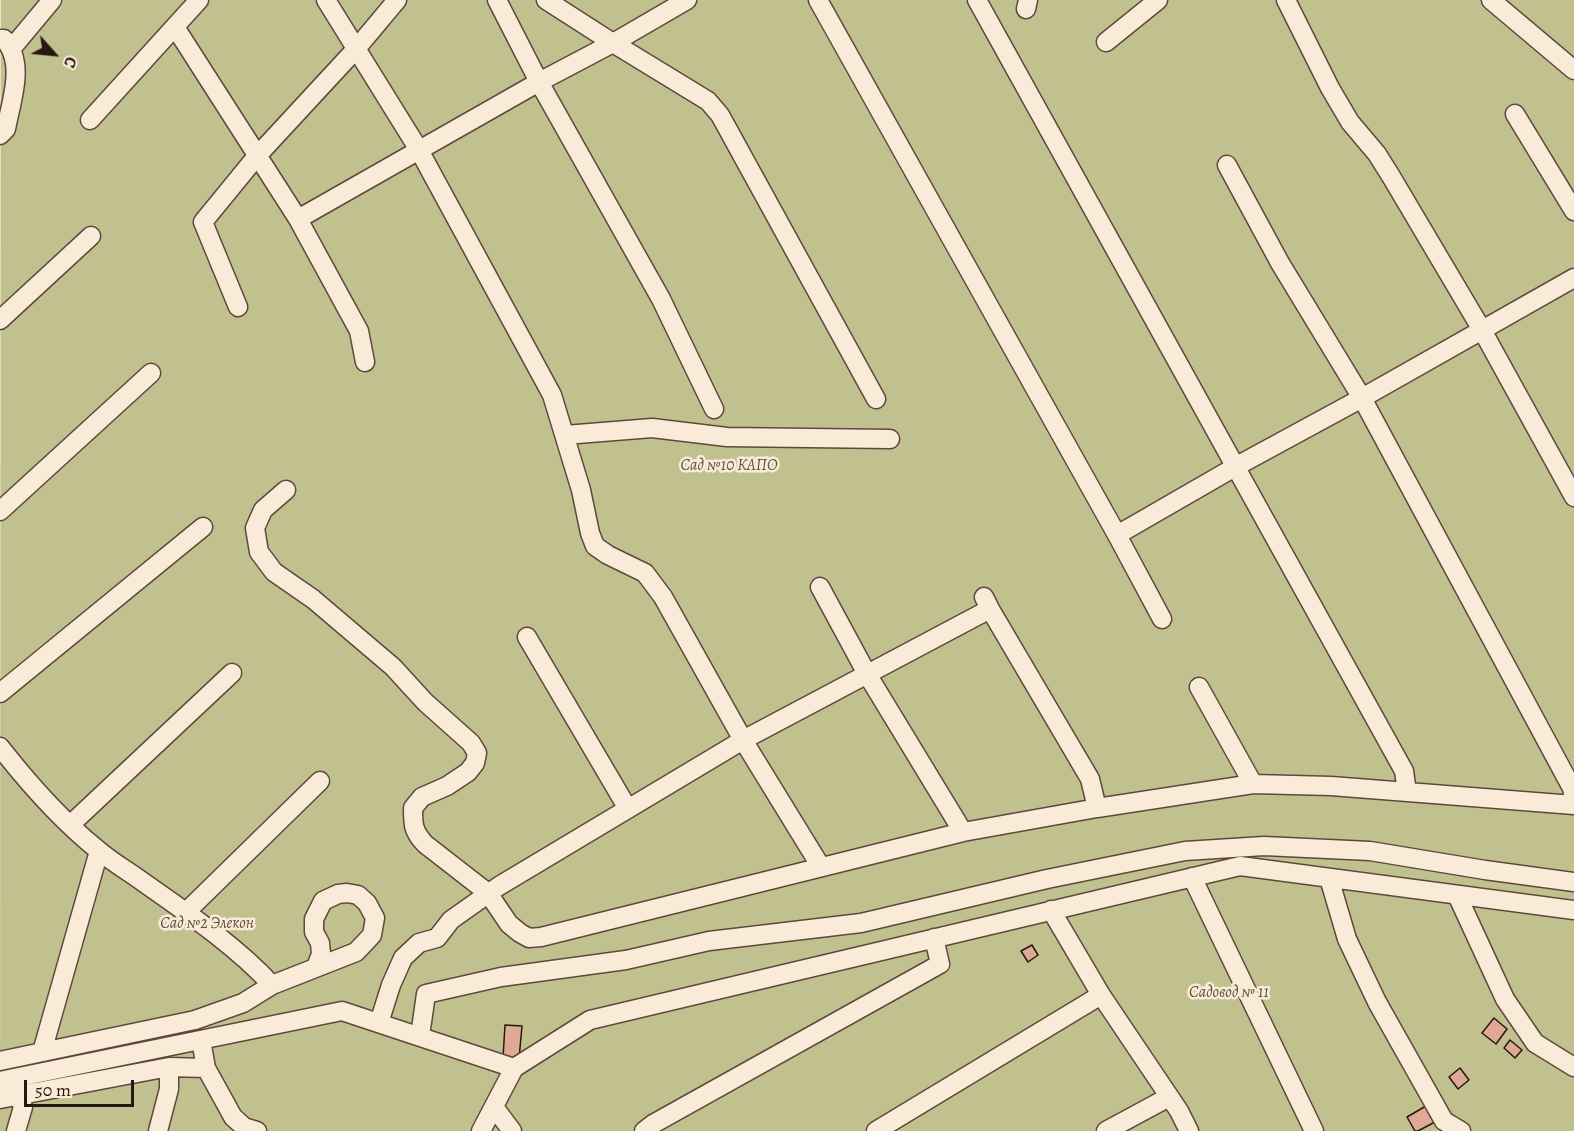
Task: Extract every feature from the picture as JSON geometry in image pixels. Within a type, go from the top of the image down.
[{"type":"lane","points":[[0,135],[6,129],[16,72],[6,43],[52,0]]},
{"type":"lane","points":[[90,120],[200,0]]},
{"type":"lane","points":[[326,0],[419,150],[552,395],[581,490],[595,546],[645,573],[663,597],[743,740],[821,867]]},
{"type":"lane","points":[[238,307],[204,222],[257,156],[356,49],[397,0]]},
{"type":"lane","points":[[497,0],[539,82],[661,299],[714,409]]},
{"type":"lane","points":[[546,0],[708,101],[720,115],[876,399]]},
{"type":"lane","points":[[298,219],[539,82],[614,43],[663,6],[687,0]]},
{"type":"lane","points":[[818,0],[1118,535],[1162,619]]},
{"type":"lane","points":[[977,0],[1404,771],[1407,792]]},
{"type":"lane","points":[[1106,42],[1158,0]]},
{"type":"lane","points":[[1286,0],[1330,88],[1350,122],[1377,154],[1392,178],[1482,330],[1574,496]]},
{"type":"lane","points":[[1491,0],[1574,70]]},
{"type":"lane","points":[[175,27],[298,219],[359,332],[365,362]]},
{"type":"lane","points":[[1515,114],[1574,212]]},
{"type":"lane","points":[[286,490],[263,510],[255,528],[259,552],[274,572],[313,600],[393,667],[424,702],[471,743],[477,753],[475,763],[468,772],[447,786],[422,797],[413,808],[413,824],[417,835],[425,844],[488,893],[509,924],[529,938],[963,832],[1253,784],[1331,786],[1573,805],[1573,790],[1362,398],[1280,263],[1227,165]]},
{"type":"lane","points":[[0,320],[91,236]]},
{"type":"lane","points":[[1118,535],[1574,278]]},
{"type":"lane","points":[[0,512],[151,373]]},
{"type":"lane","points":[[565,435],[652,428],[727,437],[890,439]]},
{"type":"lane","points":[[0,693],[203,526]]},
{"type":"lane","points":[[820,587],[867,674],[963,832]]},
{"type":"lane","points":[[379,1023],[391,985],[403,958],[419,943],[437,938],[451,920],[488,893],[743,740],[867,674],[987,603],[1089,779],[1097,808]]},
{"type":"lane","points":[[527,637],[628,809]]},
{"type":"lane","points":[[70,825],[232,673]]},
{"type":"lane","points":[[1199,687],[1253,784]]},
{"type":"lane","points":[[0,747],[18,771],[70,825],[99,851],[186,912],[255,967],[272,985]]},
{"type":"lane","points":[[186,912],[320,781]]},
{"type":"lane","points":[[420,1036],[426,994],[501,977],[626,960],[709,941],[861,923],[1047,879],[1185,851],[1264,846],[1370,851],[1574,882]]},
{"type":"lane","points":[[42,1052],[99,851]]},
{"type":"lane","points":[[481,1131],[514,1068],[590,1020],[1240,866],[1571,911]]},
{"type":"lane","points":[[1192,877],[1314,1131]]},
{"type":"lane","points":[[1329,878],[1347,939],[1377,1002],[1446,1126],[1461,1131]]},
{"type":"lane","points":[[1457,895],[1505,999],[1535,1043],[1574,1067]]},
{"type":"lane","points":[[1051,910],[1101,995],[1189,1131]]},
{"type":"lane","points":[[644,1131],[940,964],[934,938]]},
{"type":"lane","points":[[0,1061],[195,1020],[243,1003],[272,985],[316,967]]},
{"type":"lane","points":[[876,1131],[1101,995]]},
{"type":"lane","points":[[0,1081],[342,1011],[514,1068]]},
{"type":"lane","points":[[201,1040],[206,1068],[232,1117],[244,1127],[257,1131]]},
{"type":"lane","points":[[0,1099],[169,1068],[206,1068]]},
{"type":"lane","points":[[158,1131],[169,1089],[169,1068]]},
{"type":"lane","points":[[16,1131],[23,1107],[19,1096]]},
{"type":"lane","points":[[1106,1131],[1169,1097]]},
{"type":"lane","points":[[494,1107],[512,1131]]},
{"type":"green space","name":"Сад №10 КАПО","points":[[1,0],[1574,0],[1574,1131],[0,1131]]},
{"type":"building","points":[[1032,945],[1038,955],[1028,962],[1021,951]]},
{"type":"building","points":[[1494,1018],[1507,1029],[1496,1044],[1482,1033]]},
{"type":"building","points":[[505,1025],[522,1026],[519,1059],[503,1058]]},
{"type":"building","points":[[1510,1040],[1522,1050],[1515,1058],[1504,1048]]},
{"type":"building","points":[[1460,1068],[1469,1080],[1458,1089],[1449,1077]]},
{"type":"building","points":[[1426,1106],[1435,1122],[1415,1131],[1407,1117]]},
{"type":"park label","name":"Сад №2 Элекон","points":[[207,924]]},
{"type":"park label","name":"Садовод № 11","points":[[1229,993]]}]
